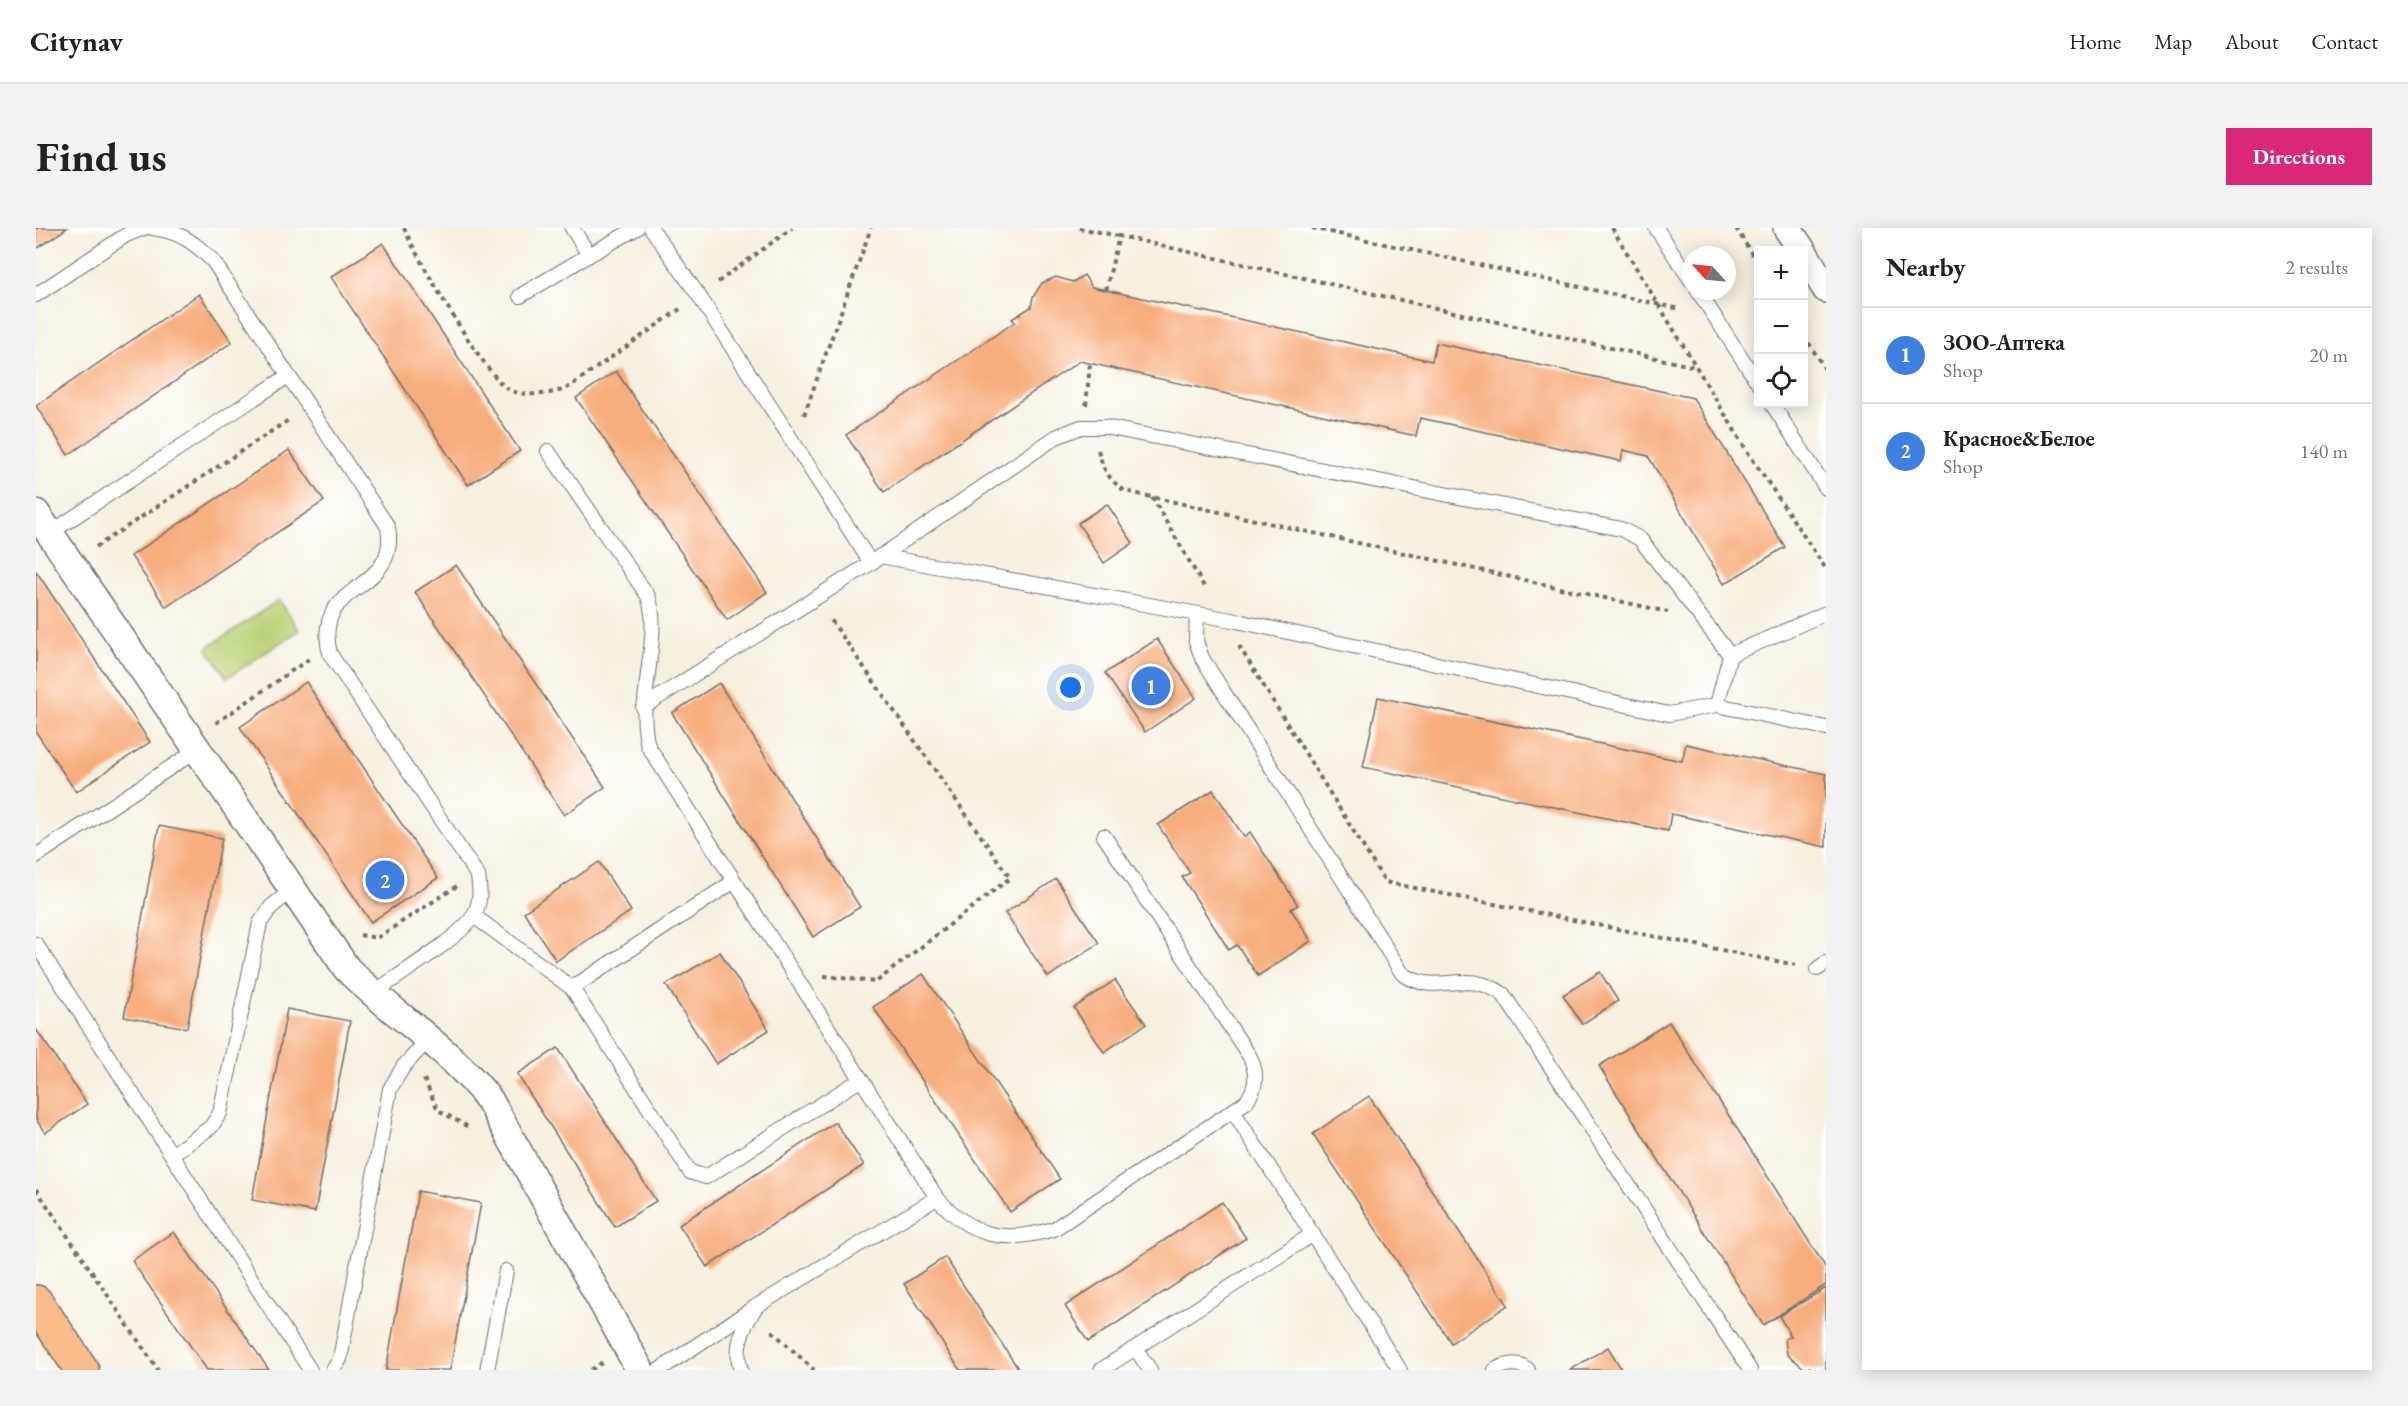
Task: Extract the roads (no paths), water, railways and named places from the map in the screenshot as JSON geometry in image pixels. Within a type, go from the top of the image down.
[{"type":"main road","points":[[36,1302],[82,1370]]},
{"type":"street","points":[[1788,228],[1799,246]]},
{"type":"street","points":[[1808,260],[1826,289]]},
{"type":"street","points":[[43,523],[202,739],[292,890],[341,962],[372,994],[463,1070],[490,1101],[640,1370]]},
{"type":"lane","points":[[36,295],[126,235],[144,228]]},
{"type":"lane","points":[[152,228],[172,230],[195,243],[213,261],[380,511],[388,527],[391,542],[385,561],[375,574],[343,598],[329,616],[326,638],[330,654],[478,876],[481,896],[474,915],[460,930],[372,994]]},
{"type":"lane","points":[[572,228],[589,255]]},
{"type":"lane","points":[[520,296],[638,228]]},
{"type":"lane","points":[[651,228],[699,296],[794,444],[875,559],[1222,619],[1669,714],[1717,705],[1826,728]]},
{"type":"lane","points":[[1656,228],[1682,267]]},
{"type":"lane","points":[[1704,300],[1754,377]]},
{"type":"lane","points":[[43,523],[288,376]]},
{"type":"lane","points":[[1775,408],[1826,488]]},
{"type":"lane","points":[[643,707],[875,559],[1056,437],[1091,427],[1117,429],[1621,529],[1640,539],[1730,655]]},
{"type":"lane","points":[[548,451],[648,596],[654,611],[643,707],[643,729],[648,746],[937,1198],[952,1215],[973,1228],[1002,1238],[1028,1237],[1054,1229],[1246,1102],[1252,1094],[1256,1081],[1255,1068],[1104,836]]},
{"type":"lane","points":[[1730,655],[1826,613]]},
{"type":"lane","points":[[1197,615],[1196,641],[1202,658],[1402,973],[1424,985],[1474,980],[1489,984],[1503,994],[1750,1370]]},
{"type":"lane","points":[[1717,705],[1730,655]]},
{"type":"lane","points":[[36,856],[202,739]]},
{"type":"lane","points":[[572,988],[733,882]]},
{"type":"lane","points":[[173,1154],[211,1127],[220,1113],[260,923],[271,907],[292,890]]},
{"type":"lane","points":[[474,915],[572,988],[690,1172],[706,1177],[860,1080]]},
{"type":"lane","points":[[36,944],[310,1370]]},
{"type":"lane","points":[[333,1370],[340,1359],[390,1089],[403,1067],[429,1040]]},
{"type":"lane","points":[[1233,1111],[1400,1370]]},
{"type":"lane","points":[[659,1370],[755,1308],[937,1198]]},
{"type":"lane","points":[[1101,1370],[1313,1234]]},
{"type":"lane","points":[[487,1370],[506,1271]]},
{"type":"lane","points":[[741,1370],[738,1353],[740,1335],[755,1308]]},
{"type":"lane","points":[[1136,1349],[1150,1370]]},
{"type":"lane","points":[[1495,1370],[1510,1364],[1524,1366],[1528,1370]]},
{"type":"place","name":"ЗОО-Аптека","points":[[1151,686]]},
{"type":"place","name":"Красное&Белое","points":[[385,880]]}]
